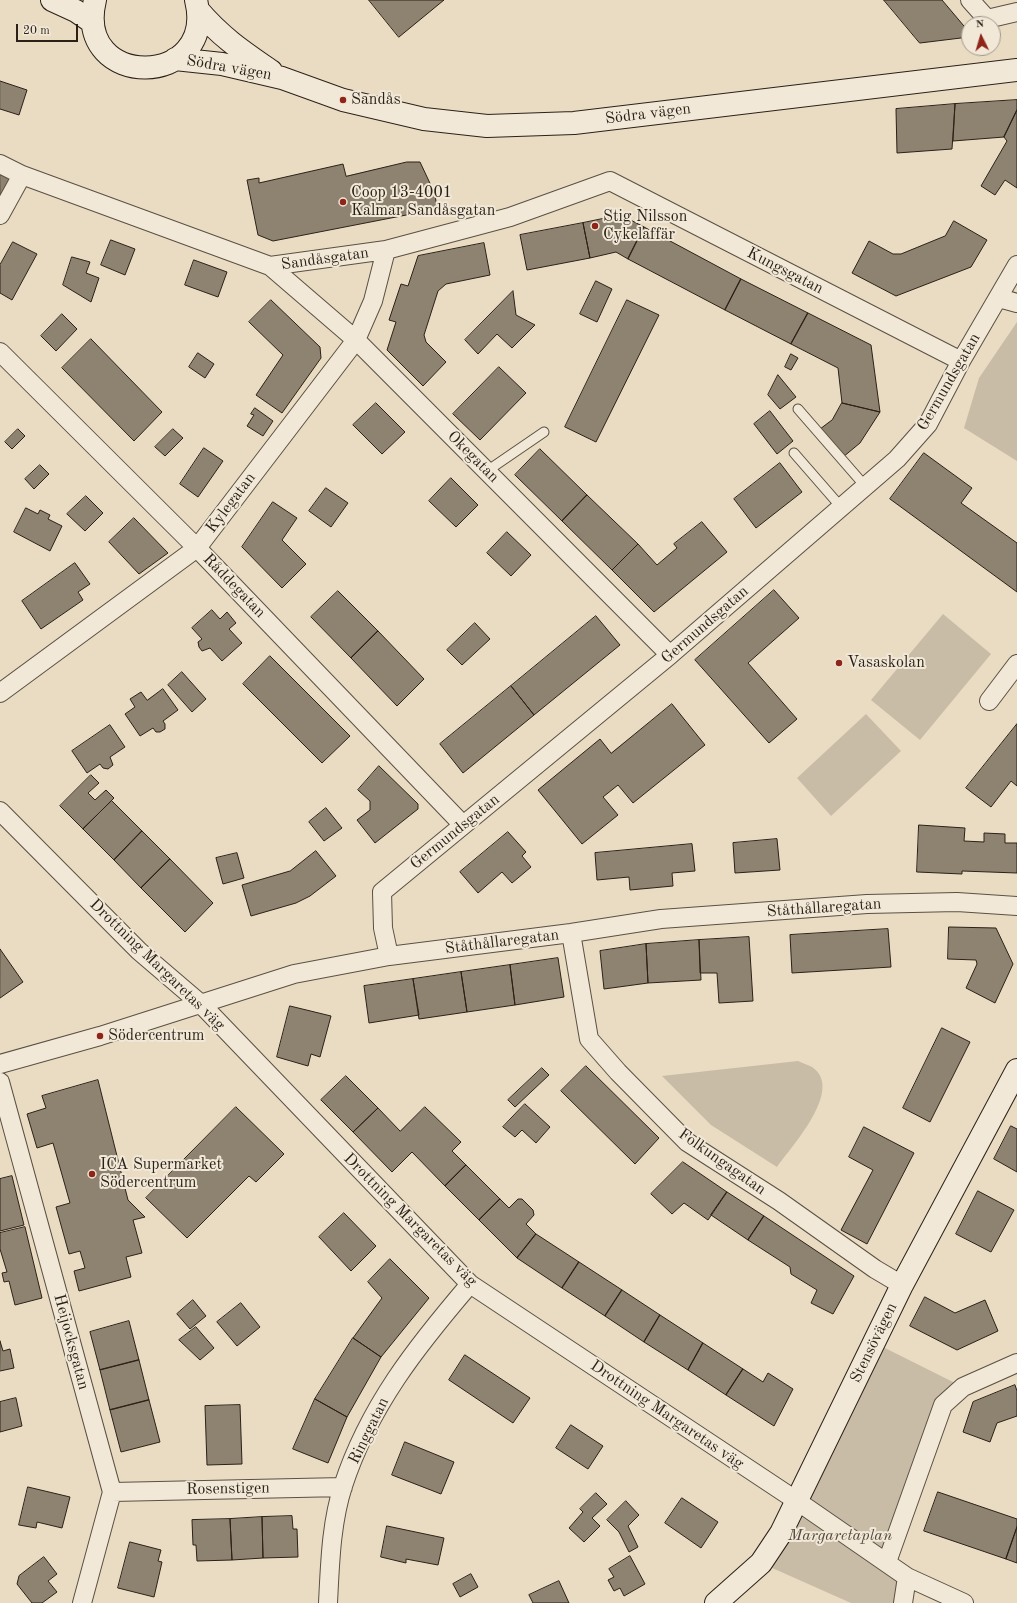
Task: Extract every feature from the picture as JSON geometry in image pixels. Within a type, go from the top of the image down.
[{"type":"main road","points":[[52,0],[76,11],[92,22]]},
{"type":"main road","points":[[95,0],[92,22],[100,43],[108,54],[119,62],[133,67],[147,69],[162,66],[175,59],[186,50],[193,38],[198,24],[197,5]]},
{"type":"main road","name":"Södra vägen","points":[[197,5],[214,29],[233,46],[282,78]]},
{"type":"main road","name":"Södra vägen","points":[[175,59],[222,64],[282,78],[343,100],[424,119],[486,126],[574,123],[1017,70]]},
{"type":"main road","name":"Stensövägen","points":[[716,1603],[761,1563],[781,1532],[902,1285],[1017,1070]]},
{"type":"street","points":[[970,0],[987,19],[1017,12]]},
{"type":"street","name":"Sandåsgatan","points":[[0,164],[22,175],[270,266],[386,250],[510,216],[610,181]]},
{"type":"street","points":[[0,215],[22,175]]},
{"type":"street","name":"Kungsgatan","points":[[610,181],[961,361]]},
{"type":"street","name":"Kylegatan","points":[[0,693],[197,548],[356,340],[373,301],[386,250]]},
{"type":"street","name":"Germundsgatan","points":[[389,956],[383,928],[382,892],[670,655],[897,459],[928,424],[961,361],[1017,265]]},
{"type":"street","name":"Okegatan","points":[[270,266],[356,340],[670,655]]},
{"type":"street","points":[[999,298],[1017,303]]},
{"type":"street","name":"Råddegatan","points":[[0,352],[197,548],[463,825]]},
{"type":"street","points":[[989,701],[1017,664]]},
{"type":"street","name":"Drottning Margaretas väg","points":[[0,811],[139,951],[201,1004],[470,1284],[797,1501],[907,1577],[964,1603]]},
{"type":"street","name":"Ståthållaregatan","points":[[0,1064],[100,1036],[294,974],[389,956],[571,933],[661,918],[867,904],[957,902],[1017,906]]},
{"type":"street","name":"Folkungagatan","points":[[571,933],[589,1039],[618,1072],[687,1142],[779,1201],[875,1269],[902,1285]]},
{"type":"street","name":"Heijocksgatan","points":[[0,1082],[112,1492]]},
{"type":"street","name":"Ringgatan","points":[[328,1603],[331,1548],[343,1487],[363,1435],[402,1368],[470,1284]]},
{"type":"street","points":[[887,1562],[943,1405],[963,1387],[1017,1363]]},
{"type":"street","name":"Rosenstigen","points":[[112,1492],[343,1487]]},
{"type":"street","points":[[82,1603],[112,1492]]},
{"type":"street","points":[[903,1603],[907,1577]]},
{"type":"lane","points":[[798,409],[865,486]]},
{"type":"lane","points":[[487,471],[544,432]]},
{"type":"lane","points":[[794,453],[841,507]]},
{"type":"green space","points":[[1017,322],[1017,461],[964,428],[979,378]]},
{"type":"green space","points":[[943,614],[991,654],[920,740],[871,700]]},
{"type":"green space","points":[[866,714],[901,751],[831,816],[797,778]]},
{"type":"green space","points":[[798,1061],[812,1067],[821,1077],[822,1089],[819,1103],[812,1118],[777,1167],[711,1125],[662,1076]]},
{"type":"green space","name":"Margaretaplan","points":[[875,1343],[963,1387],[943,1405],[887,1562],[907,1577],[903,1603],[851,1603],[761,1563]]},
{"type":"building","points":[[369,0],[444,0],[399,37]]},
{"type":"building","points":[[884,0],[942,0],[961,23],[961,38],[920,43]]},
{"type":"building","points":[[0,81],[27,90],[19,115],[0,109]]},
{"type":"building","points":[[1017,100],[1017,110],[1004,137],[953,141],[955,104]]},
{"type":"building","points":[[955,104],[952,149],[897,153],[896,109]]},
{"type":"building","points":[[1017,110],[1017,188],[1005,180],[995,195],[981,186],[1007,141],[1004,137]]},
{"type":"building","name":"Coop 13-4001 Kalmar Sandåsgatan","points":[[407,162],[420,162],[435,194],[437,209],[273,241],[258,235],[247,180],[259,178],[259,183],[343,164],[346,176]]},
{"type":"building","points":[[0,173],[11,179],[0,200]]},
{"type":"building","points":[[621,215],[644,227],[628,259],[616,252],[590,258],[583,223]]},
{"type":"building","points":[[954,221],[987,240],[971,267],[896,296],[852,273],[869,241],[893,254],[901,254],[945,236]]},
{"type":"building","points":[[583,223],[590,258],[527,270],[520,235]]},
{"type":"building","points":[[644,227],[741,279],[725,310],[628,259]]},
{"type":"building","points":[[111,240],[135,249],[125,275],[101,265]]},
{"type":"building","points":[[13,242],[37,254],[12,300],[0,293],[0,265]]},
{"type":"building","points":[[484,243],[490,275],[446,284],[438,291],[424,335],[426,342],[446,362],[423,386],[387,350],[396,322],[389,320],[401,284],[408,286],[418,256]]},
{"type":"building","points":[[72,257],[90,262],[86,273],[99,278],[91,302],[63,285]]},
{"type":"building","points":[[194,260],[227,272],[218,297],[185,285]]},
{"type":"building","points":[[741,279],[808,313],[791,344],[725,310]]},
{"type":"building","points":[[596,281],[612,289],[597,322],[580,314]]},
{"type":"building","points":[[513,291],[516,315],[535,325],[512,348],[497,334],[478,354],[465,340]]},
{"type":"building","points":[[271,300],[320,347],[321,358],[282,413],[256,395],[283,355],[249,322]]},
{"type":"building","points":[[627,300],[659,315],[596,442],[565,427]]},
{"type":"building","points":[[808,313],[871,345],[880,412],[842,403],[838,368],[791,344]]},
{"type":"building","points":[[62,314],[77,329],[56,351],[41,336]]},
{"type":"building","points":[[91,339],[162,412],[134,441],[62,368]]},
{"type":"building","points":[[198,353],[214,364],[205,378],[189,367]]},
{"type":"building","points":[[791,354],[798,358],[791,370],[785,367]]},
{"type":"building","points":[[499,367],[526,393],[480,440],[453,414]]},
{"type":"building","points":[[778,375],[796,397],[780,409],[768,395]]},
{"type":"building","points":[[376,403],[405,432],[382,454],[353,425]]},
{"type":"building","points":[[842,403],[880,412],[860,443],[843,457],[820,429],[832,420]]},
{"type":"building","points":[[255,408],[273,421],[263,436],[247,426],[254,415],[251,414]]},
{"type":"building","points":[[770,411],[793,441],[777,454],[754,424]]},
{"type":"building","points":[[18,429],[25,436],[12,449],[5,442]]},
{"type":"building","points":[[173,429],[183,438],[165,456],[155,447]]},
{"type":"building","points":[[204,448],[223,461],[198,497],[180,484]]},
{"type":"building","points":[[540,449],[587,495],[562,521],[515,475]]},
{"type":"building","points":[[924,453],[972,488],[961,503],[1017,543],[1017,592],[890,499]]},
{"type":"building","points":[[780,463],[802,492],[756,528],[734,499]]},
{"type":"building","points":[[40,465],[49,474],[34,489],[25,479]]},
{"type":"building","points":[[451,478],[478,505],[456,527],[429,501]]},
{"type":"building","points":[[326,488],[348,503],[331,527],[309,511]]},
{"type":"building","points":[[587,495],[638,544],[612,570],[562,521]]},
{"type":"building","points":[[86,496],[103,513],[85,531],[67,514]]},
{"type":"building","points":[[273,502],[297,518],[282,540],[306,564],[282,588],[242,547]]},
{"type":"building","points":[[26,508],[38,514],[40,510],[50,515],[48,519],[62,526],[50,551],[14,532]]},
{"type":"building","points":[[134,518],[168,553],[139,574],[109,542]]},
{"type":"building","points":[[702,522],[727,552],[654,612],[612,570],[638,544],[657,565],[677,548],[674,544]]},
{"type":"building","points":[[507,532],[531,555],[511,576],[487,553]]},
{"type":"building","points":[[75,563],[90,584],[78,592],[83,600],[41,629],[22,601]]},
{"type":"building","points":[[774,590],[799,618],[748,663],[797,719],[769,743],[695,660]]},
{"type":"building","points":[[338,591],[378,631],[351,658],[311,617]]},
{"type":"building","points":[[212,610],[220,619],[227,612],[236,623],[229,629],[242,643],[222,661],[210,648],[202,651],[198,642],[202,639],[192,628]]},
{"type":"building","points":[[596,616],[620,645],[534,715],[511,686]]},
{"type":"building","points":[[475,623],[490,639],[462,665],[447,650]]},
{"type":"building","points":[[378,631],[424,679],[397,706],[351,658]]},
{"type":"building","points":[[270,656],[350,736],[322,763],[243,684]]},
{"type":"building","points":[[182,672],[206,699],[192,712],[168,685]]},
{"type":"building","points":[[511,686],[534,715],[463,773],[440,744]]},
{"type":"building","points":[[163,689],[178,710],[163,721],[165,724],[165,729],[160,732],[156,732],[153,728],[140,736],[125,714],[135,707],[130,699],[141,692],[147,700]]},
{"type":"building","points":[[672,704],[705,745],[633,803],[618,785],[603,797],[618,815],[582,844],[538,790],[600,739],[611,753]]},
{"type":"building","points":[[1017,724],[1017,786],[1011,781],[991,807],[966,788]]},
{"type":"building","points":[[110,725],[125,747],[110,757],[113,765],[108,769],[103,768],[100,764],[87,773],[72,751]]},
{"type":"building","points":[[379,766],[418,804],[418,809],[375,843],[357,820],[370,810],[370,801],[358,790]]},
{"type":"building","points":[[91,775],[99,783],[88,793],[95,800],[106,790],[114,798],[83,829],[60,806]]},
{"type":"building","points":[[112,801],[142,831],[114,860],[83,829]]},
{"type":"building","points":[[326,808],[342,828],[324,841],[309,822]]},
{"type":"building","points":[[919,825],[965,828],[964,841],[984,842],[984,833],[1005,834],[1005,843],[1017,843],[1017,873],[962,871],[962,874],[917,872]]},
{"type":"building","points":[[142,831],[170,859],[141,888],[114,860]]},
{"type":"building","points":[[508,832],[526,852],[522,856],[531,867],[512,883],[502,872],[478,893],[460,872]]},
{"type":"building","points":[[777,839],[780,870],[735,873],[733,843]]},
{"type":"building","points":[[692,844],[695,871],[672,873],[673,886],[630,890],[629,877],[597,880],[595,853]]},
{"type":"building","points":[[316,851],[336,876],[310,896],[296,903],[251,916],[242,885],[290,871]]},
{"type":"building","points":[[237,853],[244,878],[223,884],[216,858]]},
{"type":"building","points":[[170,859],[213,903],[185,932],[141,888]]},
{"type":"building","points":[[949,927],[996,928],[1013,964],[995,1003],[966,988],[977,964],[976,960],[948,959]]},
{"type":"building","points":[[888,929],[891,967],[792,973],[790,935]]},
{"type":"building","points":[[749,937],[753,1001],[719,1003],[717,973],[700,973],[699,940]]},
{"type":"building","points":[[699,940],[701,980],[648,983],[646,944]]},
{"type":"building","points":[[646,944],[648,983],[604,989],[600,951]]},
{"type":"building","points":[[0,949],[23,982],[0,998]]},
{"type":"building","points":[[558,958],[564,997],[515,1005],[510,965]]},
{"type":"building","points":[[510,965],[515,1005],[467,1012],[461,972]]},
{"type":"building","points":[[461,972],[467,1012],[419,1019],[413,979]]},
{"type":"building","points":[[413,979],[419,1015],[369,1023],[364,986]]},
{"type":"building","points":[[290,1006],[331,1016],[320,1057],[311,1054],[308,1066],[277,1057]]},
{"type":"building","points":[[942,1028],[970,1042],[930,1122],[903,1108]]},
{"type":"building","points":[[586,1066],[659,1138],[635,1164],[561,1091]]},
{"type":"building","points":[[542,1068],[549,1075],[515,1107],[508,1100]]},
{"type":"building","points":[[346,1076],[378,1108],[353,1132],[321,1100]]},
{"type":"building","name":"ICA Supermarket Södercentrum","points":[[98,1080],[128,1200],[145,1217],[133,1220],[142,1253],[126,1257],[131,1277],[79,1291],[74,1271],[85,1268],[80,1251],[69,1254],[56,1207],[70,1203],[53,1143],[37,1148],[27,1114],[46,1108],[42,1096]]},
{"type":"building","points":[[525,1104],[550,1127],[536,1143],[522,1130],[515,1137],[503,1127]]},
{"type":"building","points":[[236,1107],[284,1154],[256,1182],[249,1176],[187,1238],[146,1198]]},
{"type":"building","points":[[425,1107],[461,1142],[452,1151],[466,1165],[445,1186],[412,1152],[392,1172],[353,1132],[378,1108],[400,1131]]},
{"type":"building","points":[[1011,1126],[1017,1129],[1017,1172],[994,1159]]},
{"type":"building","points":[[864,1127],[914,1153],[867,1244],[841,1230],[873,1170],[849,1157]]},
{"type":"building","points":[[683,1162],[727,1192],[708,1220],[684,1203],[672,1214],[651,1194]]},
{"type":"building","points":[[466,1165],[500,1199],[479,1220],[445,1186]]},
{"type":"building","points":[[12,1176],[24,1225],[0,1231],[0,1179]]},
{"type":"building","points":[[978,1191],[1014,1210],[991,1252],[956,1234]]},
{"type":"building","points":[[727,1192],[764,1216],[748,1240],[711,1215]]},
{"type":"building","points":[[500,1199],[509,1208],[518,1199],[522,1199],[533,1210],[534,1215],[526,1224],[536,1234],[517,1258],[479,1220]]},
{"type":"building","points":[[344,1213],[376,1246],[351,1271],[319,1237]]},
{"type":"building","points":[[764,1216],[854,1276],[833,1314],[811,1303],[817,1290],[791,1274],[790,1267],[748,1240]]},
{"type":"building","points":[[25,1227],[42,1298],[15,1305],[9,1281],[4,1282],[2,1273],[7,1272],[0,1249],[0,1233]]},
{"type":"building","points":[[536,1234],[579,1262],[562,1288],[517,1258]]},
{"type":"building","points":[[390,1259],[429,1298],[381,1357],[353,1338],[382,1298],[368,1282]]},
{"type":"building","points":[[579,1262],[622,1290],[605,1316],[562,1288]]},
{"type":"building","points":[[622,1290],[660,1315],[644,1342],[605,1316]]},
{"type":"building","points":[[925,1297],[955,1313],[985,1300],[998,1331],[957,1350],[910,1326]]},
{"type":"building","points":[[193,1300],[206,1316],[190,1329],[177,1314]]},
{"type":"building","points":[[241,1303],[260,1327],[237,1346],[217,1322]]},
{"type":"building","points":[[660,1315],[703,1343],[688,1370],[644,1342]]},
{"type":"building","points":[[129,1321],[139,1360],[100,1370],[90,1332]]},
{"type":"building","points":[[196,1327],[214,1348],[200,1360],[179,1340]]},
{"type":"building","points":[[353,1338],[381,1357],[347,1417],[315,1399]]},
{"type":"building","points":[[0,1341],[3,1351],[10,1349],[14,1368],[0,1371]]},
{"type":"building","points":[[703,1343],[743,1369],[726,1395],[688,1370]]},
{"type":"building","points":[[465,1355],[530,1398],[513,1423],[449,1380]]},
{"type":"building","points":[[139,1360],[149,1400],[110,1410],[100,1370]]},
{"type":"building","points":[[743,1369],[763,1382],[768,1373],[793,1389],[774,1426],[726,1395]]},
{"type":"building","points":[[1015,1385],[1017,1391],[1017,1416],[997,1423],[990,1442],[963,1432],[973,1402]]},
{"type":"building","points":[[16,1398],[22,1426],[0,1432],[0,1402]]},
{"type":"building","points":[[315,1399],[347,1417],[328,1463],[293,1449]]},
{"type":"building","points":[[149,1400],[160,1442],[121,1452],[110,1410]]},
{"type":"building","points":[[240,1405],[242,1464],[207,1465],[205,1406]]},
{"type":"building","points":[[571,1425],[603,1446],[588,1469],[556,1448]]},
{"type":"building","points":[[405,1442],[454,1462],[441,1494],[392,1475]]},
{"type":"building","points":[[28,1487],[70,1497],[62,1528],[37,1522],[36,1528],[19,1525]]},
{"type":"building","points":[[938,1492],[1017,1519],[1017,1527],[1006,1559],[924,1531]]},
{"type":"building","points":[[596,1493],[607,1504],[592,1518],[600,1526],[584,1542],[569,1528],[583,1512],[580,1509]]},
{"type":"building","points":[[682,1498],[718,1522],[701,1548],[665,1523]]},
{"type":"building","points":[[626,1501],[639,1515],[628,1526],[638,1547],[629,1552],[619,1532],[607,1520]]},
{"type":"building","points":[[292,1516],[293,1529],[297,1529],[298,1557],[263,1558],[262,1517]]},
{"type":"building","points":[[262,1517],[263,1558],[232,1560],[230,1519]]},
{"type":"building","points":[[230,1519],[232,1560],[197,1561],[196,1545],[193,1545],[192,1520]]},
{"type":"building","points":[[387,1526],[444,1538],[438,1565],[406,1559],[406,1563],[381,1557]]},
{"type":"building","points":[[1017,1527],[1017,1563],[1006,1559]]},
{"type":"building","points":[[130,1542],[161,1550],[158,1561],[162,1562],[154,1597],[118,1588]]},
{"type":"building","points":[[630,1556],[645,1584],[624,1596],[620,1588],[614,1591],[608,1580],[614,1577],[609,1569]]},
{"type":"building","points":[[44,1557],[57,1574],[48,1581],[57,1592],[42,1603],[32,1603],[17,1584],[19,1576]]},
{"type":"building","points":[[471,1574],[478,1587],[460,1597],[453,1584]]},
{"type":"building","points":[[559,1581],[569,1603],[533,1603],[529,1595]]},
{"type":"place","name":"Sandås","points":[[343,100]]},
{"type":"place","name":"Coop 13-4001 Kalmar Sandåsgatan","points":[[343,202]]},
{"type":"place","name":"Stig Nilsson Cykelaffär","points":[[595,226]]},
{"type":"place","name":"Vasaskolan","points":[[839,663]]},
{"type":"place","name":"Södercentrum","points":[[100,1036]]},
{"type":"place","name":"ICA Supermarket Södercentrum","points":[[92,1174]]}]
